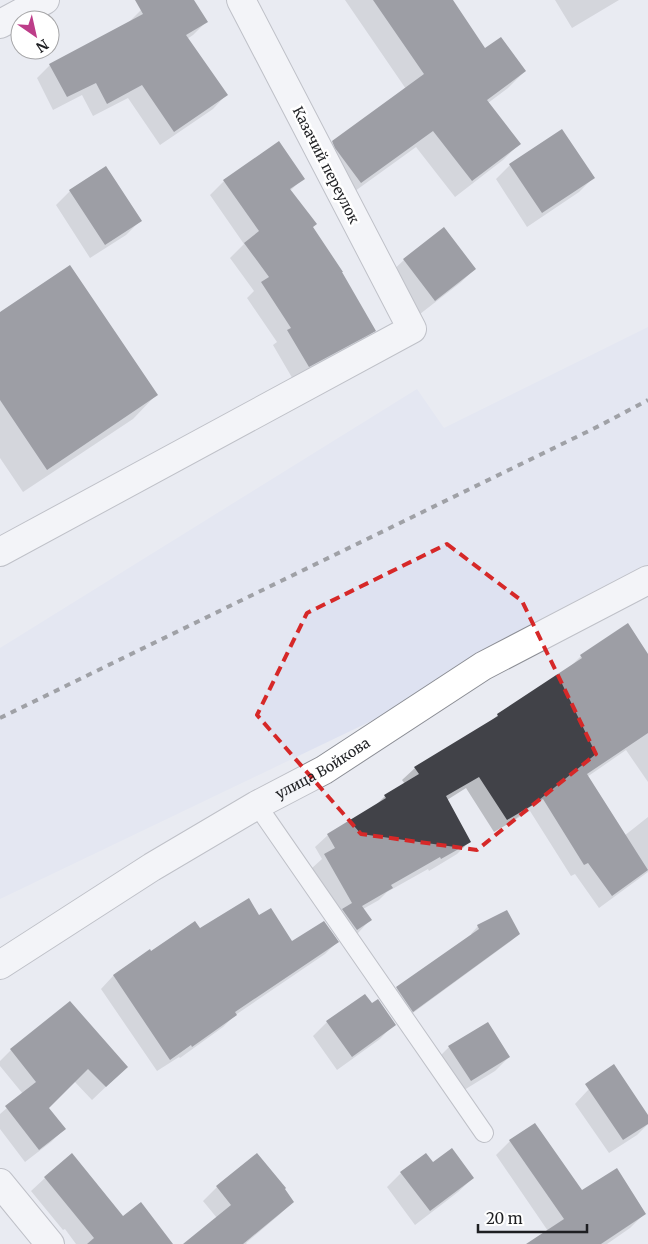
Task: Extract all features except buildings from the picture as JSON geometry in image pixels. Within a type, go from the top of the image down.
[{"type":"street","points":[[0,24],[45,0]]},
{"type":"street","name":"Казачий переулок","points":[[0,552],[412,329],[241,0]]},
{"type":"street","name":"улица Войкова","points":[[0,965],[152,867],[257,805],[324,770],[483,666],[648,580]]},
{"type":"street","points":[[0,1183],[50,1244]]},
{"type":"lane","points":[[257,805],[484,1133]]},
{"type":"highlighted area","points":[[447,544],[522,601],[596,754],[477,850],[361,834],[257,715],[307,613]]},
{"type":"shaded area","points":[[648,327],[648,590],[0,899],[0,648],[417,389],[444,428]]},
{"type":"railway","points":[[0,718],[599,426],[648,400]]}]
